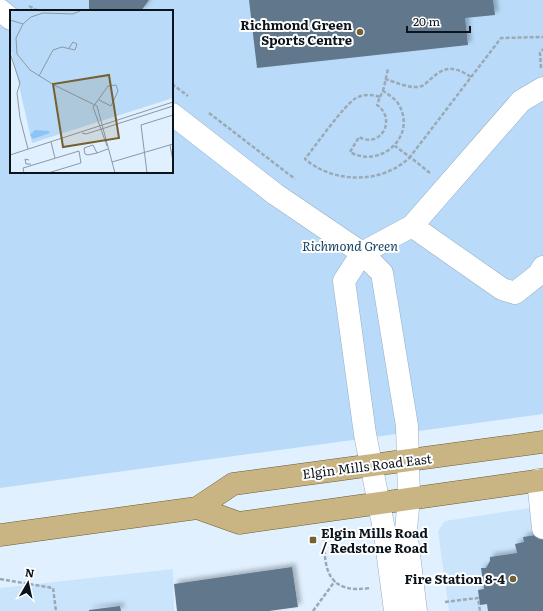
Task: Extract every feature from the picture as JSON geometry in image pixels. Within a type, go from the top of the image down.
[{"type":"main road","name":"Elgin Mills Road East","points":[[0,535],[197,508],[233,484],[543,442]]},
{"type":"main road","name":"Elgin Mills Road East","points":[[197,508],[239,523],[540,480]]},
{"type":"street","points":[[0,10],[10,18]]},
{"type":"street","points":[[395,611],[384,534],[370,466],[344,281],[362,253],[412,226],[521,101],[543,88]]},
{"type":"street","points":[[173,115],[274,194],[362,253],[382,273],[407,426],[409,498],[406,530],[416,611]]},
{"type":"street","points":[[412,226],[502,289],[515,293],[538,275],[543,267]]},
{"type":"street","points":[[540,480],[543,528]]},
{"type":"path","points":[[380,98],[376,95],[363,95],[351,101],[305,158],[313,166],[324,171],[347,176],[359,177],[382,174],[394,170],[410,157],[501,38],[543,37]]},
{"type":"path","points":[[386,79],[414,87],[423,86],[443,69],[452,68],[461,70],[471,77]]},
{"type":"path","points":[[383,91],[399,104],[402,113],[403,129],[395,146],[389,151],[374,157],[358,156],[350,152],[358,137],[370,140],[378,138],[384,132],[387,124],[386,116],[382,109],[377,105],[383,91],[388,69]]},
{"type":"path","points":[[173,85],[191,99]]},
{"type":"path","points":[[204,109],[298,182]]},
{"type":"path","points":[[395,146],[434,176]]},
{"type":"path","points":[[325,538],[324,559],[327,573],[340,586],[360,589],[373,587]]},
{"type":"path","points":[[0,579],[53,588],[56,611]]},
{"type":"path","points":[[313,611],[335,580]]},
{"type":"path","points":[[445,602],[478,598],[480,611]]},
{"type":"shaded area","points":[[543,506],[543,611],[449,611],[438,531],[445,521]]},
{"type":"shaded area","points":[[173,569],[174,611],[0,611],[0,588]]},
{"type":"green space","name":"Richmond Green","points":[[0,0],[543,0],[543,414],[0,488]]},
{"type":"building","points":[[89,0],[149,0],[142,10],[89,10]]},
{"type":"building","name":"Richmond Green Sports Centre","points":[[249,0],[493,0],[495,15],[465,18],[468,45],[257,68]]},
{"type":"building","name":"Fire Station 8-4","points":[[543,534],[543,611],[488,611],[487,604],[480,605],[478,590],[484,589],[481,568],[486,568],[490,561],[490,557],[517,553],[515,544],[524,542],[523,537]]},
{"type":"building","points":[[292,567],[298,607],[269,611],[177,611],[174,584]]},
{"type":"building","points":[[120,606],[121,611],[89,611],[89,610]]},
{"type":"place","name":"Richmond Green Sports Centre","points":[[360,32]]},
{"type":"place","name":"Elgin Mills Road / Redstone Road","points":[[313,540]]},
{"type":"place","name":"Fire Station 8-4","points":[[513,579]]}]
